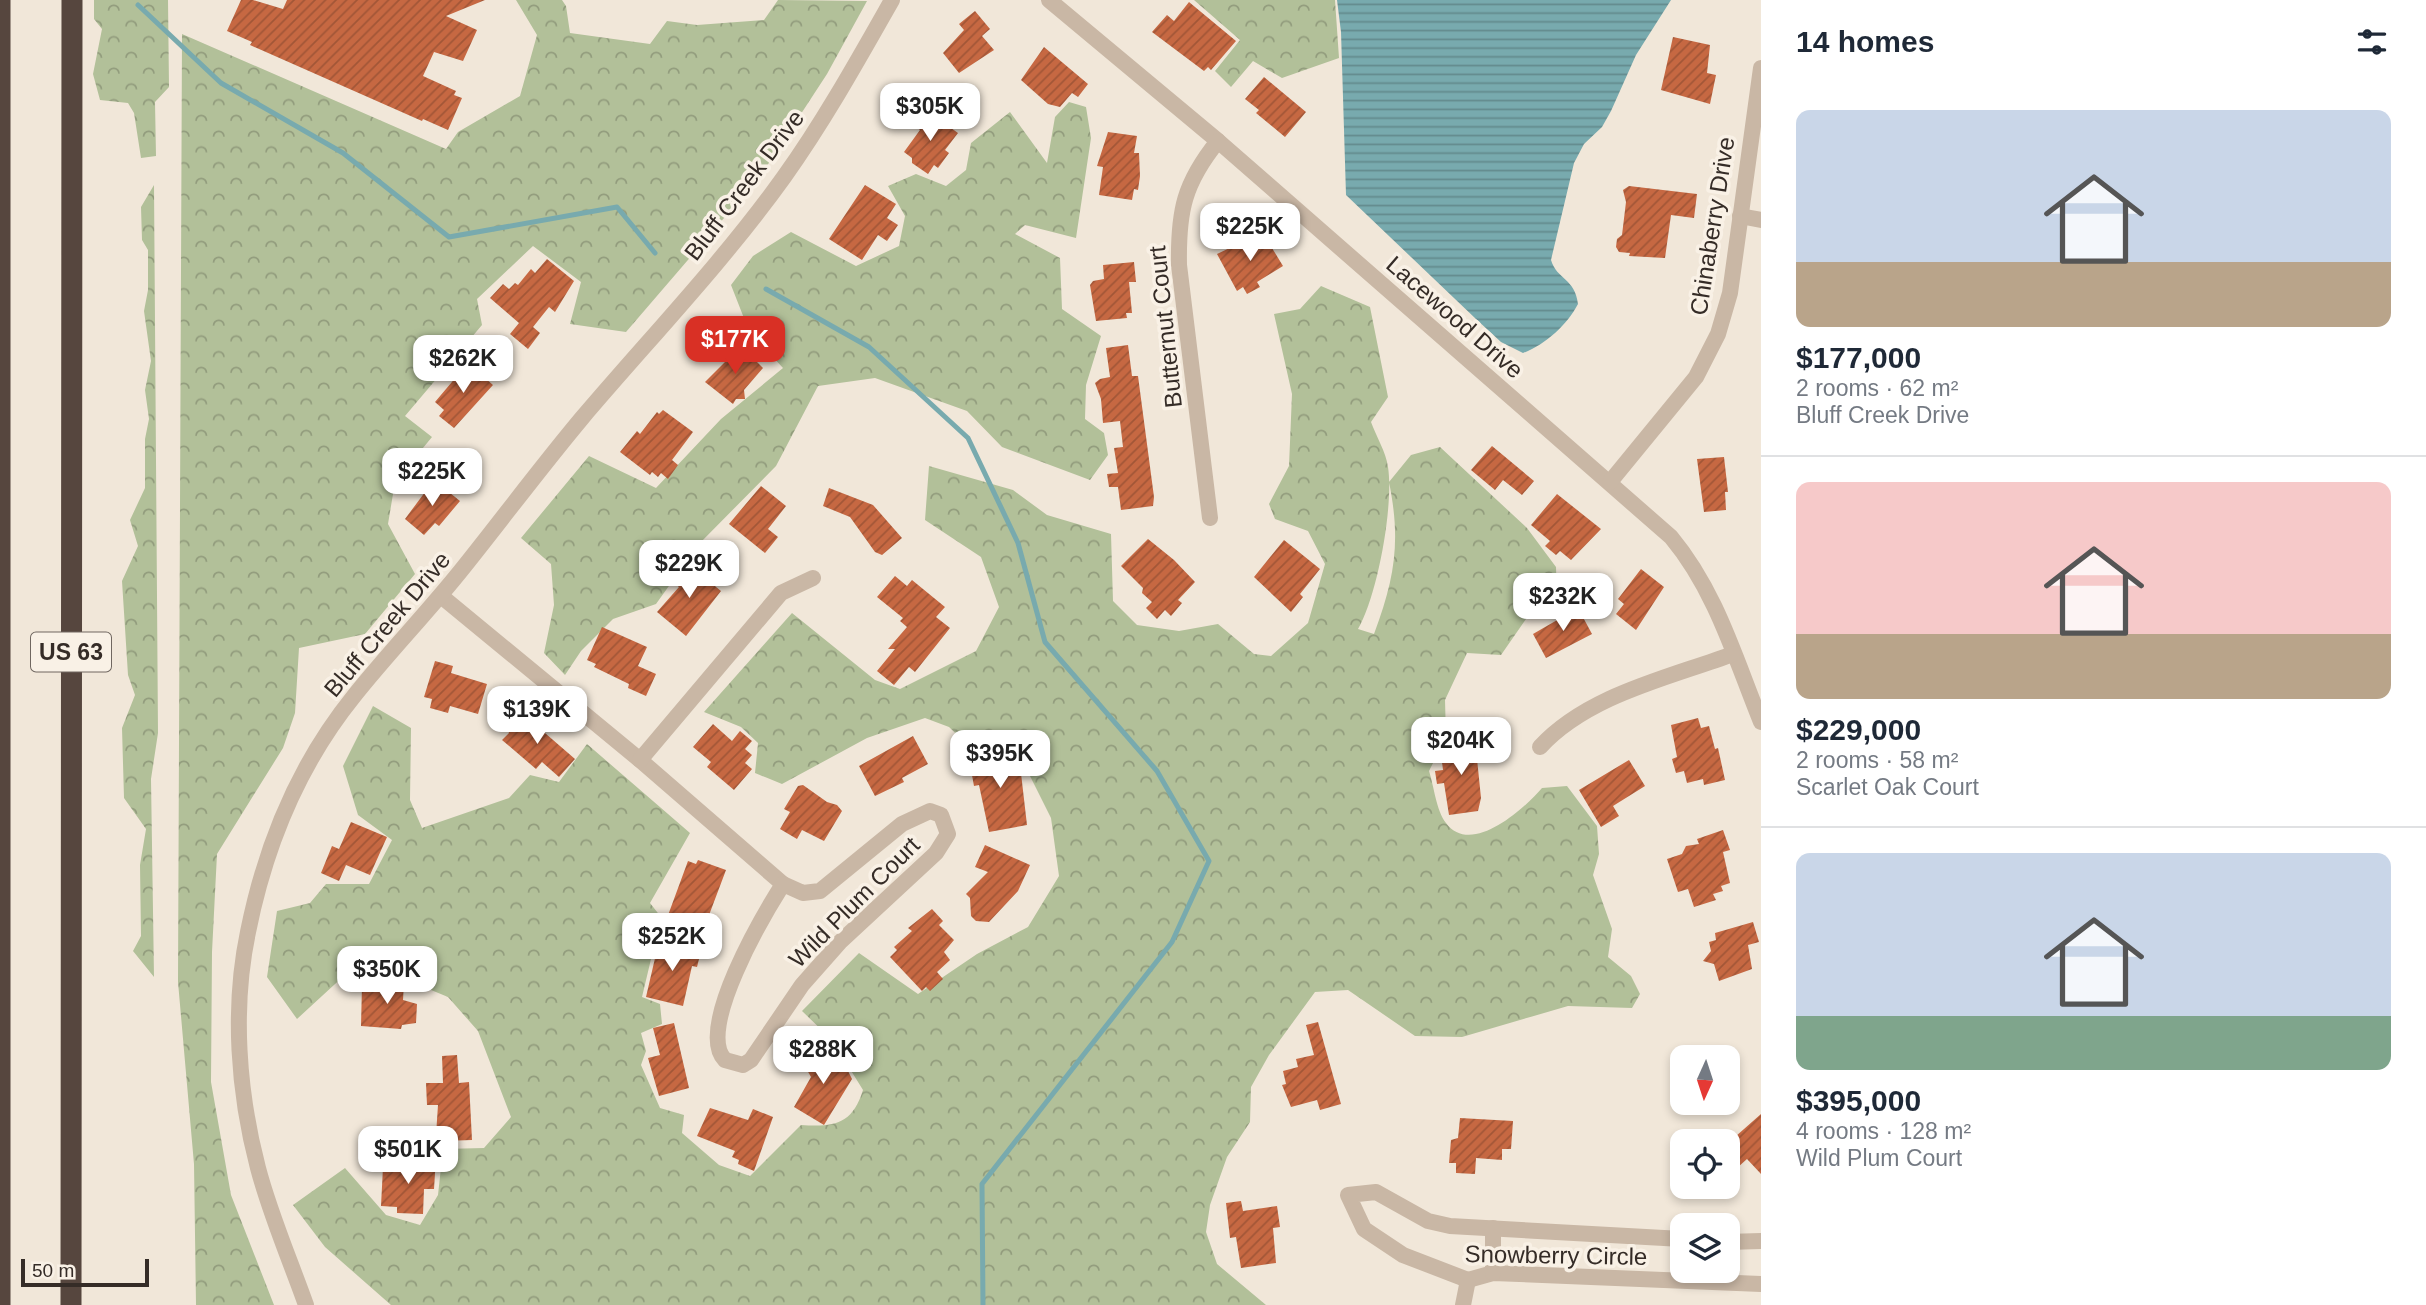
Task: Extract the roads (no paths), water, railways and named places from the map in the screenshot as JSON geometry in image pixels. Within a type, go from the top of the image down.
[{"type":"highway","name":"US 63","points":[[0,0],[1,1305]]},
{"type":"highway","name":"US 63","points":[[71,1305],[72,0]]},
{"type":"street","name":"Bluff Creek Drive","points":[[306,1305],[258,1169],[245,1105],[239,1047],[247,933],[267,858],[288,803],[319,746],[353,697],[441,596],[580,420],[679,307],[784,177],[848,79],[892,0]]},
{"type":"street","name":"Lacewood Drive","points":[[1049,0],[1218,141],[1671,537],[1695,565],[1718,611],[1761,722]]},
{"type":"street","name":"Chinaberry Drive","points":[[1610,482],[1696,377],[1718,334],[1730,293],[1761,68]]},
{"type":"street","name":"Butternut Court","points":[[1210,518],[1179,265],[1178,227],[1197,167],[1218,141]]},
{"type":"street","points":[[1740,216],[1761,220]]},
{"type":"street","points":[[640,760],[781,593],[813,578]]},
{"type":"street","name":"Wild Plum Court","points":[[441,596],[640,760],[783,884],[803,893],[820,891],[902,824],[919,814],[930,811],[941,815],[946,823],[948,834],[936,853],[840,942],[802,985],[751,1060],[743,1065],[733,1065],[719,1054],[716,1046],[719,1030],[740,957],[783,884]]},
{"type":"street","points":[[1540,747],[1559,727],[1600,703],[1733,654]]},
{"type":"street","name":"Snowberry Circle","points":[[1670,1238],[1450,1226],[1428,1221],[1376,1192],[1348,1195],[1364,1229],[1403,1255],[1435,1270],[1468,1280],[1493,1273],[1761,1284]]},
{"type":"street","points":[[1493,1228],[1493,1273]]},
{"type":"street","points":[[1740,1242],[1761,1241]]},
{"type":"street","points":[[1463,1305],[1468,1280]]},
{"type":"water","points":[[1337,0],[1671,0],[1636,55],[1602,127],[1584,144],[1574,163],[1551,260],[1557,272],[1570,284],[1578,304],[1562,327],[1539,345],[1523,353],[1501,342],[1346,195],[1341,32]]},
{"type":"waterway","points":[[138,5],[221,83],[343,153],[449,237],[617,207],[655,253]]},
{"type":"waterway","points":[[766,289],[869,347],[968,438],[1018,543],[1045,642],[1157,771],[1209,861],[1172,942],[982,1184],[983,1305]]}]
